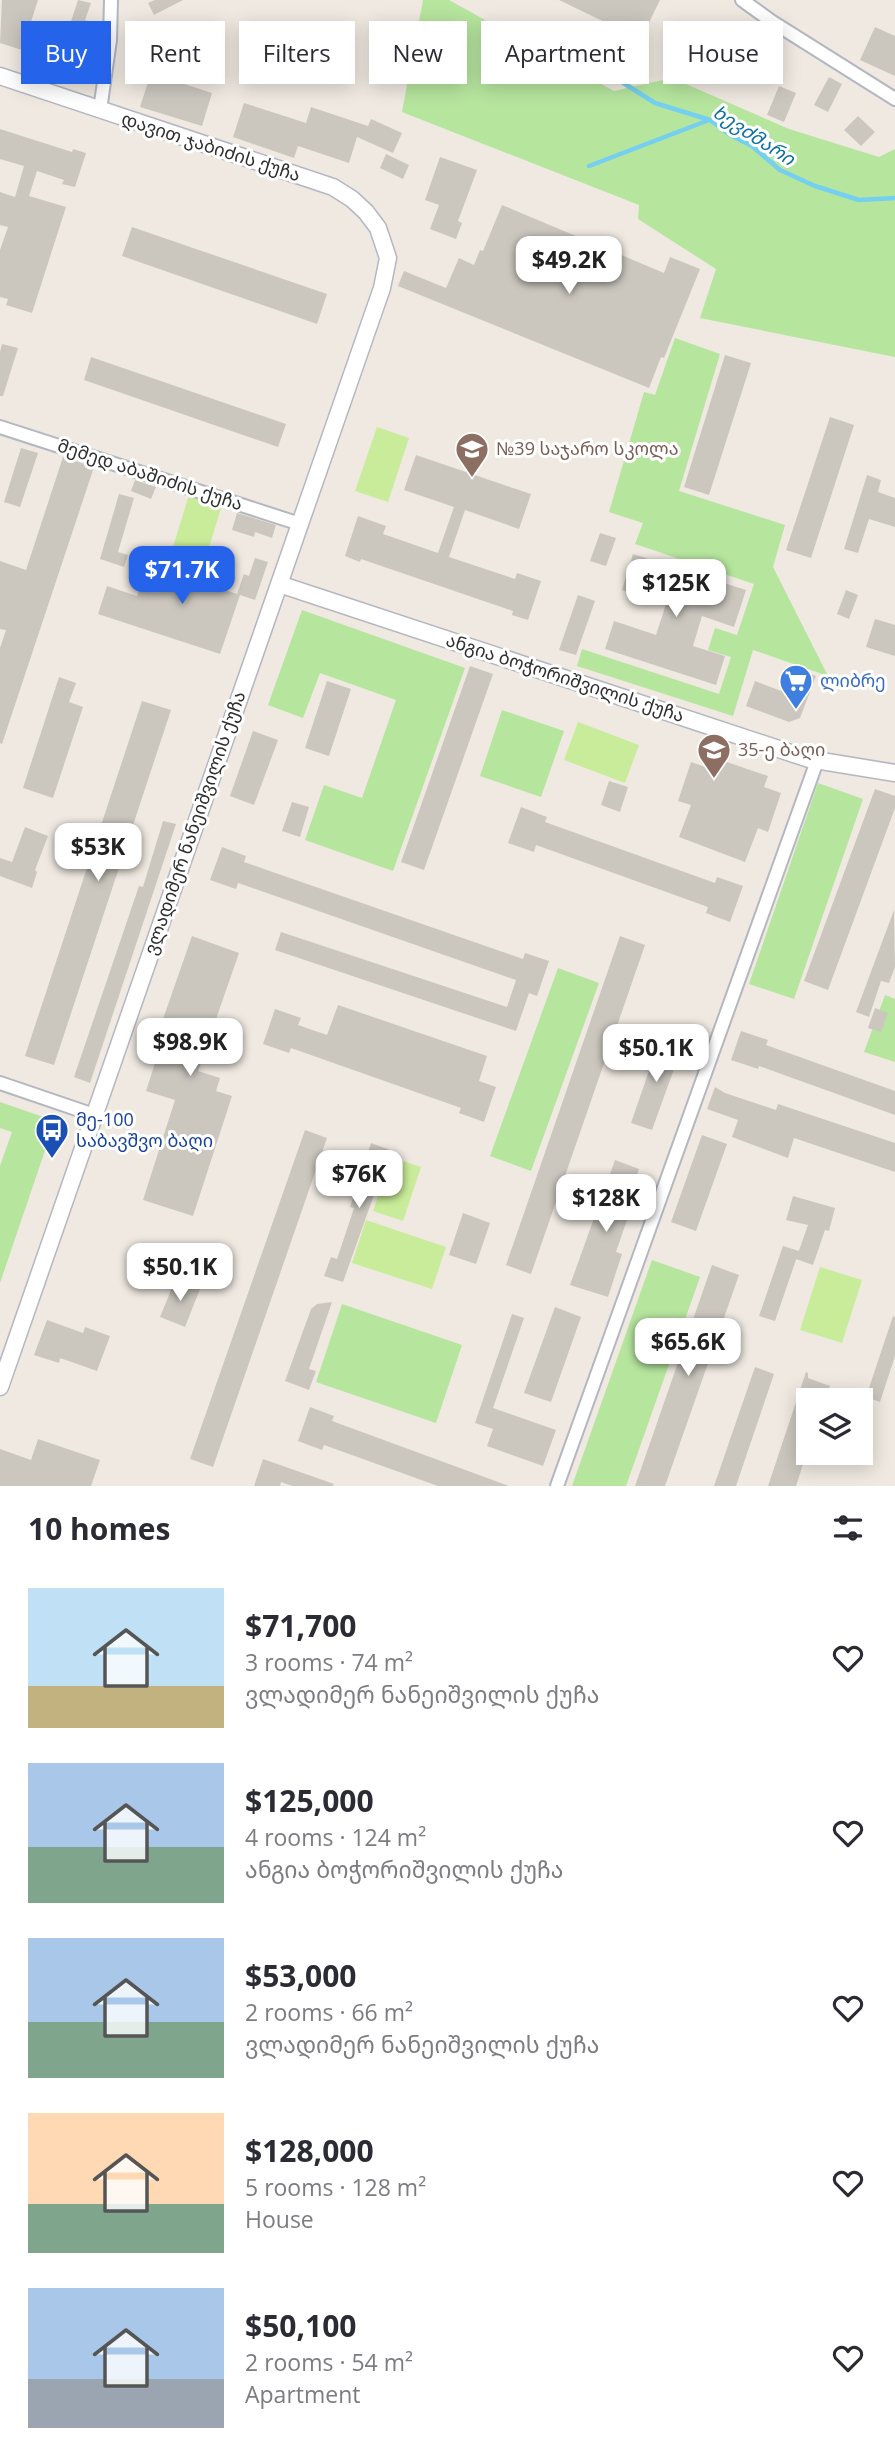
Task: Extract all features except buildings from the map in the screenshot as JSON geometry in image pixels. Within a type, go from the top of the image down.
[{"type":"street","points":[[100,110],[110,40],[111,0]]},
{"type":"street","points":[[742,0],[895,99]]},
{"type":"street","name":"დავით ჯაბიძის ქუჩა","points":[[0,76],[333,187],[366,212],[378,228],[388,258]]},
{"type":"street","name":"ვლადიმერ ნანეიშვილის ქუჩა","points":[[0,1387],[382,288],[388,258]]},
{"type":"street","name":"მემედ აბაშიძის ქუჩა","points":[[0,427],[300,524]]},
{"type":"street","name":"ანგია ბოჭორიშვილის ქუჩა","points":[[279,584],[817,761],[895,773]]},
{"type":"street","points":[[557,1486],[817,761]]},
{"type":"street","points":[[0,1083],[94,1115]]},
{"type":"green space","points":[[423,0],[449,0],[487,21],[481,21],[481,84],[601,84],[614,91],[663,80],[663,84],[686,84],[789,129],[879,157],[895,149],[895,357],[700,318],[716,269],[638,219],[639,205],[402,112],[407,84],[467,84],[467,21],[419,21]]},
{"type":"green space","points":[[675,338],[720,354],[679,491],[785,525],[773,567],[828,676],[753,650],[733,716],[577,666],[582,649],[719,694],[731,657],[708,650],[715,628],[737,635],[754,584],[635,544],[643,523],[609,512],[644,392],[655,395]]},
{"type":"green space","points":[[377,427],[409,438],[388,502],[355,491]]},
{"type":"green space","points":[[189,495],[222,505],[200,577],[167,566]]},
{"type":"green space","points":[[302,610],[465,668],[393,871],[305,840],[324,785],[362,798],[396,700],[320,673],[303,718],[268,705]]},
{"type":"green space","points":[[502,710],[564,731],[541,797],[480,776]]},
{"type":"green space","points":[[578,722],[639,745],[625,783],[564,760]]},
{"type":"green space","points":[[818,783],[863,799],[794,999],[749,984]]},
{"type":"green space","points":[[558,968],[599,983],[531,1171],[490,1156]]},
{"type":"green space","points":[[885,995],[895,999],[895,1062],[864,1052]]},
{"type":"green space","points":[[0,1102],[55,1121],[0,1283],[0,1166],[12,1132],[0,1128]]},
{"type":"green space","points":[[391,1157],[421,1167],[403,1221],[373,1211]]},
{"type":"green space","points":[[366,1220],[446,1247],[432,1289],[352,1263]]},
{"type":"green space","points":[[652,1260],[700,1277],[626,1486],[572,1486]]},
{"type":"green space","points":[[820,1267],[862,1280],[842,1343],[800,1330]]},
{"type":"green space","points":[[342,1304],[462,1345],[436,1423],[316,1382]]},
{"type":"waterway","name":"ხევძმარი","points":[[625,84],[655,103],[710,120],[730,135],[752,146],[780,170],[815,186],[859,200],[895,198]]},
{"type":"waterway","points":[[589,166],[709,120]]},
{"type":"place","name":"№39 საჯარო სკოლა","points":[[472,479]]},
{"type":"place","name":"ლიბრე","points":[[796,711]]},
{"type":"place","name":"35-ე ბაღი","points":[[714,780]]},
{"type":"place","name":"მე-100 საბავშვო ბაღი","points":[[52,1160]]}]
